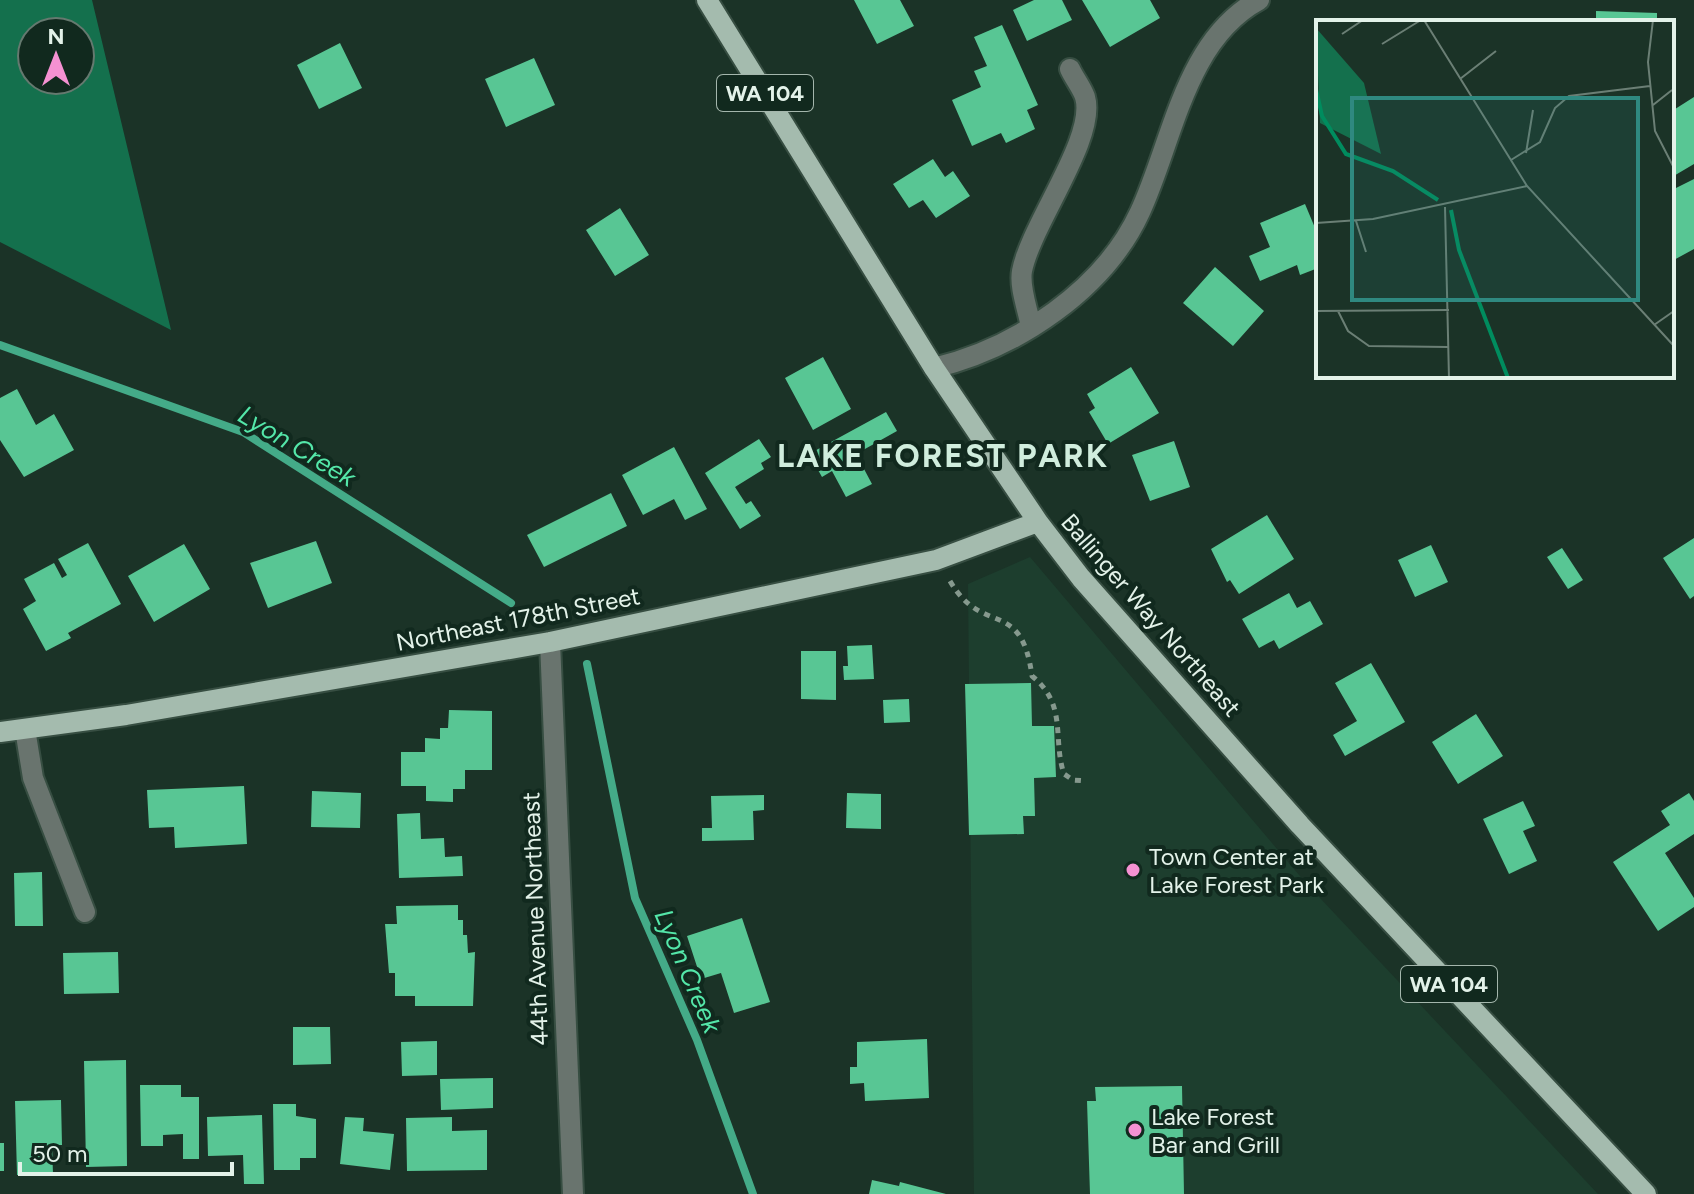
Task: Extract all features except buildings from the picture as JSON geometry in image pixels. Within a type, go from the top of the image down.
[{"type":"main road","name":"Ballinger Way Northeast","points":[[707,0],[934,368],[1038,522],[1081,578],[1300,825],[1646,1194]]},
{"type":"main road","name":"Northeast 178th Street","points":[[0,732],[550,642],[936,560],[1038,522]]},
{"type":"street","points":[[934,368],[975,357],[1031,327],[1111,263],[1140,213],[1200,59],[1235,13],[1259,0]]},
{"type":"street","points":[[1031,327],[1021,276],[1036,228],[1076,150],[1086,98],[1070,69]]},
{"type":"street","name":"44th Avenue Northeast","points":[[550,642],[573,1194]]},
{"type":"street","points":[[25,729],[33,778],[85,912]]},
{"type":"path","points":[[950,581],[960,598],[977,613],[1002,619],[1019,630],[1028,650],[1032,676],[1047,689],[1060,726],[1064,774],[1073,780],[1086,781]]},
{"type":"shaded area","name":"Town Center at Lake Forest Park","points":[[1030,557],[1305,882],[1598,1194],[974,1194],[968,584]]},
{"type":"green space","points":[[0,0],[92,0],[96,16],[16,16],[16,96],[96,96],[96,17],[171,330],[0,242]]},
{"type":"waterway","name":"Lyon Creek","points":[[0,345],[243,432],[511,603]]},
{"type":"waterway","name":"Lyon Creek","points":[[587,664],[635,898],[697,1040],[753,1194]]},
{"type":"place","name":"Town Center at Lake Forest Park","points":[[1133,870]]},
{"type":"place","name":"Lake Forest Bar and Grill","points":[[1135,1130]]},
{"type":"district","name":"LAKE FOREST PARK","points":[[943,456]]}]
